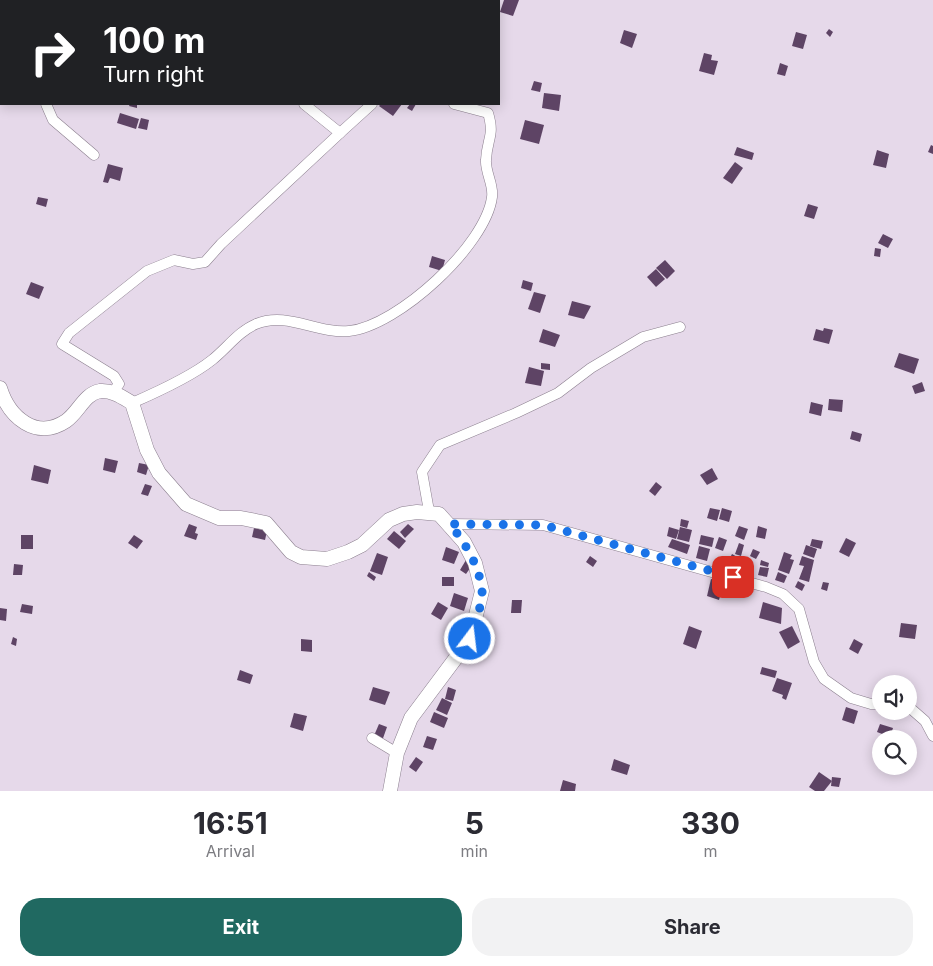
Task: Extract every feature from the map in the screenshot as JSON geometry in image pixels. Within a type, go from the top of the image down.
[{"type":"main road","points":[[0,388],[6,405],[20,421],[53,428],[68,420],[92,394],[102,391],[113,392],[132,403],[147,450],[159,473],[186,504],[219,518],[241,518],[266,523],[291,552],[301,558],[327,559],[348,552],[362,544],[389,520],[403,514],[429,512],[439,514],[450,524],[464,542],[477,572],[482,591],[470,639],[411,718],[397,753],[390,791]]},
{"type":"street","points":[[46,105],[53,120],[94,155]]},
{"type":"street","points":[[305,105],[340,133]]},
{"type":"street","points":[[113,392],[120,384],[114,376],[62,344],[69,333],[147,271],[160,264],[174,260],[193,264],[206,262],[221,244],[371,105]]},
{"type":"street","points":[[132,403],[166,388],[210,361],[246,330],[257,324],[284,320],[324,329],[349,331],[377,323],[426,291],[483,228],[492,196],[485,162],[493,129],[488,113],[458,105]]},
{"type":"street","points":[[429,512],[422,472],[440,445],[516,414],[558,393],[591,368],[643,337],[680,327]]},
{"type":"street","points":[[450,524],[543,525],[766,586],[784,594],[799,608],[814,662],[824,679],[851,698],[872,704]]},
{"type":"street","points":[[917,714],[925,721],[933,736]]},
{"type":"street","points":[[372,738],[397,753]]},
{"type":"building","points":[[504,0],[519,0],[513,16],[500,12]]},
{"type":"building","points":[[829,29],[833,32],[830,37],[826,33]]},
{"type":"building","points":[[624,30],[637,34],[632,48],[620,43]]},
{"type":"building","points":[[796,32],[807,35],[803,49],[792,46]]},
{"type":"building","points":[[704,53],[712,55],[711,60],[718,61],[714,75],[699,71]]},
{"type":"building","points":[[780,63],[788,66],[785,76],[777,74]]},
{"type":"building","points":[[534,81],[542,83],[540,92],[531,90]]},
{"type":"building","points":[[544,93],[561,95],[559,111],[542,108]]},
{"type":"building","points":[[137,105],[137,108],[129,106]]},
{"type":"building","points":[[380,105],[401,105],[393,116]]},
{"type":"building","points":[[409,105],[415,105],[412,111],[407,108]]},
{"type":"building","points":[[120,113],[139,119],[136,129],[117,123]]},
{"type":"building","points":[[141,118],[149,120],[147,130],[138,128]]},
{"type":"building","points":[[525,120],[544,125],[539,144],[520,139]]},
{"type":"building","points":[[931,145],[933,146],[933,154],[928,152]]},
{"type":"building","points":[[737,147],[754,153],[752,160],[734,155]]},
{"type":"building","points":[[877,150],[889,154],[886,168],[873,165]]},
{"type":"building","points":[[735,162],[743,168],[732,184],[723,178]]},
{"type":"building","points":[[108,164],[123,168],[120,181],[110,178],[108,183],[103,182]]},
{"type":"building","points":[[38,197],[48,199],[46,207],[36,204]]},
{"type":"building","points":[[808,204],[818,207],[814,219],[804,216]]},
{"type":"building","points":[[883,234],[893,239],[888,248],[878,243]]},
{"type":"building","points":[[875,248],[881,249],[880,257],[874,256]]},
{"type":"building","points":[[432,256],[445,260],[442,271],[429,267]]},
{"type":"building","points":[[665,260],[675,271],[667,279],[656,268]]},
{"type":"building","points":[[656,269],[665,279],[656,287],[647,277]]},
{"type":"building","points":[[523,280],[533,283],[531,291],[521,288]]},
{"type":"building","points":[[31,282],[44,287],[39,299],[26,294]]},
{"type":"building","points":[[534,292],[546,295],[540,313],[528,309]]},
{"type":"building","points":[[572,301],[591,306],[584,319],[568,315]]},
{"type":"building","points":[[824,328],[833,330],[829,344],[813,340],[816,329],[823,331]]},
{"type":"building","points":[[543,329],[560,335],[555,347],[539,342]]},
{"type":"building","points":[[899,353],[919,359],[914,374],[894,367]]},
{"type":"building","points":[[541,363],[550,364],[550,370],[541,369]]},
{"type":"building","points":[[529,367],[544,371],[541,386],[525,383]]},
{"type":"building","points":[[922,382],[925,391],[915,394],[912,386]]},
{"type":"building","points":[[829,399],[843,400],[842,412],[828,410]]},
{"type":"building","points":[[811,402],[823,405],[821,416],[809,413]]},
{"type":"building","points":[[852,431],[862,434],[860,442],[850,439]]},
{"type":"building","points":[[105,458],[118,461],[115,473],[103,470]]},
{"type":"building","points":[[139,463],[149,465],[146,475],[137,472]]},
{"type":"building","points":[[34,465],[51,470],[48,484],[31,480]]},
{"type":"building","points":[[712,468],[718,479],[707,485],[700,475]]},
{"type":"building","points":[[656,482],[662,487],[655,496],[649,491]]},
{"type":"building","points":[[145,484],[152,486],[148,496],[141,494]]},
{"type":"building","points":[[710,508],[720,510],[717,521],[707,518]]},
{"type":"building","points":[[722,508],[732,511],[729,522],[719,519]]},
{"type":"building","points":[[681,519],[689,521],[687,528],[680,526]]},
{"type":"building","points":[[189,524],[197,527],[195,533],[198,534],[196,540],[184,536]]},
{"type":"building","points":[[408,524],[414,529],[405,538],[400,532]]},
{"type":"building","points":[[739,526],[748,529],[744,540],[735,536]]},
{"type":"building","points":[[758,526],[767,529],[765,539],[756,537]]},
{"type":"building","points":[[669,527],[679,530],[676,539],[667,536]]},
{"type":"building","points":[[680,527],[692,530],[689,542],[677,539]]},
{"type":"building","points":[[254,528],[267,531],[265,540],[252,537]]},
{"type":"building","points":[[394,531],[406,541],[399,549],[387,539]]},
{"type":"building","points":[[21,535],[33,535],[33,549],[21,549]]},
{"type":"building","points":[[134,535],[143,541],[137,549],[128,543]]},
{"type":"building","points":[[701,535],[714,538],[712,547],[699,544]]},
{"type":"building","points":[[719,537],[727,540],[723,551],[715,548]]},
{"type":"building","points":[[846,538],[856,543],[849,557],[839,552]]},
{"type":"building","points":[[672,539],[690,545],[687,554],[668,547]]},
{"type":"building","points":[[812,539],[823,541],[821,549],[810,546]]},
{"type":"building","points":[[739,543],[744,545],[741,556],[735,554]]},
{"type":"building","points":[[806,545],[817,549],[814,558],[803,554]]},
{"type":"building","points":[[699,546],[710,549],[707,561],[696,558]]},
{"type":"building","points":[[446,547],[459,552],[454,564],[442,560]]},
{"type":"building","points":[[753,549],[760,552],[756,559],[750,556]]},
{"type":"building","points":[[784,552],[792,555],[790,559],[794,560],[789,574],[778,570]]},
{"type":"building","points":[[377,553],[388,557],[382,575],[370,571]]},
{"type":"building","points":[[732,554],[739,558],[734,568],[727,564]]},
{"type":"building","points":[[590,556],[597,561],[593,567],[586,562]]},
{"type":"building","points":[[802,556],[814,560],[809,582],[799,579],[804,566],[799,565]]},
{"type":"building","points":[[466,560],[473,564],[466,574],[460,570]]},
{"type":"building","points":[[761,560],[769,563],[768,567],[760,565]]},
{"type":"building","points":[[14,564],[23,565],[22,575],[13,575]]},
{"type":"building","points":[[760,567],[769,568],[767,577],[758,575]]},
{"type":"building","points":[[369,572],[376,577],[374,581],[367,576]]},
{"type":"building","points":[[778,572],[787,576],[784,583],[775,580]]},
{"type":"building","points":[[442,577],[454,577],[454,586],[442,586]]},
{"type":"building","points":[[711,579],[724,582],[719,600],[707,596]]},
{"type":"building","points":[[798,581],[805,585],[802,591],[795,587]]},
{"type":"building","points":[[823,582],[829,583],[827,591],[821,589]]},
{"type":"building","points":[[454,593],[468,598],[464,611],[450,606]]},
{"type":"building","points":[[512,600],[522,600],[521,613],[511,613]]},
{"type":"building","points":[[438,602],[448,608],[441,620],[431,614]]},
{"type":"building","points":[[763,602],[782,608],[781,624],[759,618]]},
{"type":"building","points":[[22,604],[33,606],[32,614],[20,612]]},
{"type":"building","points":[[0,608],[7,609],[6,621],[0,620]]},
{"type":"building","points":[[901,623],[917,625],[915,639],[899,637]]},
{"type":"building","points":[[689,626],[702,631],[696,649],[683,644]]},
{"type":"building","points":[[792,626],[800,642],[788,649],[779,632]]},
{"type":"building","points":[[13,637],[17,639],[16,646],[11,644]]},
{"type":"building","points":[[301,639],[312,640],[312,652],[301,651]]},
{"type":"building","points":[[854,639],[863,644],[858,654],[849,649]]},
{"type":"building","points":[[762,667],[777,671],[775,678],[760,674]]},
{"type":"building","points":[[240,670],[253,675],[250,684],[237,680]]},
{"type":"building","points":[[777,678],[792,683],[786,700],[782,698],[783,695],[772,691]]},
{"type":"building","points":[[373,687],[390,692],[385,705],[369,700]]},
{"type":"building","points":[[448,687],[456,690],[453,701],[445,699]]},
{"type":"building","points":[[442,698],[452,703],[447,715],[436,710]]},
{"type":"building","points":[[846,707],[858,711],[854,724],[842,720]]},
{"type":"building","points":[[434,712],[448,718],[444,728],[430,722]]},
{"type":"building","points":[[294,713],[307,716],[303,731],[290,727]]},
{"type":"building","points":[[379,724],[387,727],[382,741],[373,738]]},
{"type":"building","points":[[880,724],[893,728],[892,730],[878,730]]},
{"type":"building","points":[[427,736],[437,739],[433,750],[423,747]]},
{"type":"building","points":[[416,757],[423,762],[416,772],[409,767]]},
{"type":"building","points":[[614,759],[630,765],[627,775],[611,770]]},
{"type":"building","points":[[819,772],[832,781],[824,791],[815,791],[809,787]]},
{"type":"building","points":[[832,777],[841,778],[839,787],[831,786]]},
{"type":"building","points":[[563,780],[576,784],[575,791],[560,791]]},
{"type":"route","points":[[470,639],[482,591],[475,563],[464,542],[450,524],[543,525],[733,577]]}]
